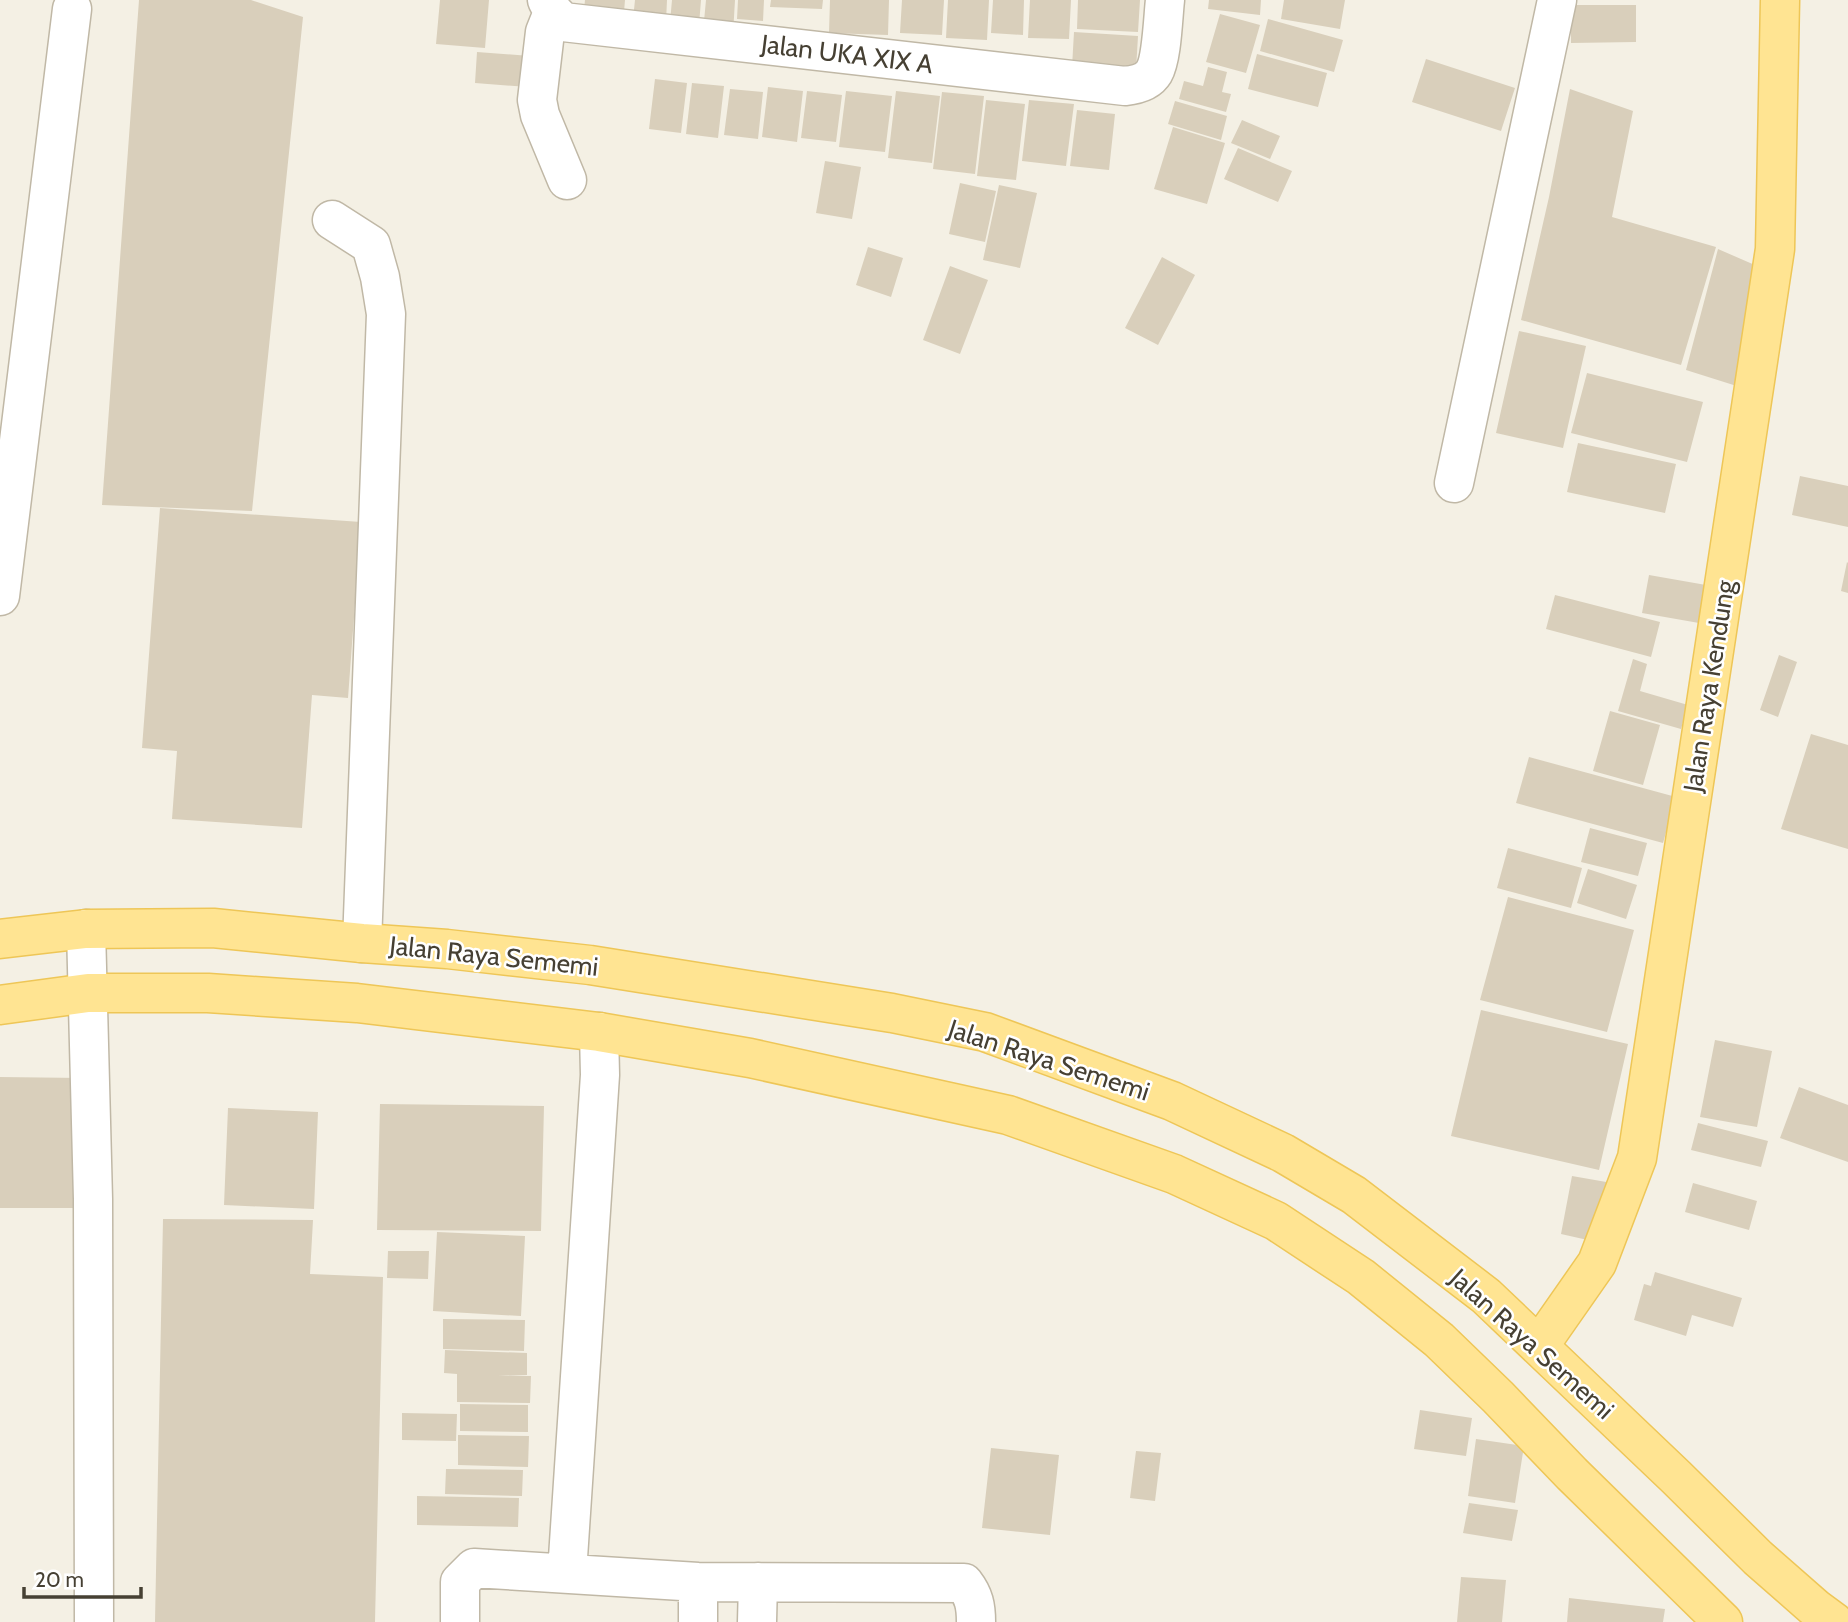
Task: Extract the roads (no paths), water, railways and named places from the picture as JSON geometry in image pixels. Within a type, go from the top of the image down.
[{"type":"main road","name":"Jalan Raya Kendung","points":[[1539,1346],[1597,1263],[1637,1158],[1775,248],[1780,0]]},
{"type":"main road","name":"Jalan Raya Sememi","points":[[0,939],[86,929],[213,928],[590,965],[892,1013],[985,1032],[1172,1101],[1283,1153],[1354,1195],[1486,1296],[1758,1558],[1835,1622]]},
{"type":"main road","points":[[357,1003],[362,943]]},
{"type":"main road","points":[[0,1005],[88,993],[208,993],[357,1003],[598,1032],[750,1058],[1008,1115],[1174,1174],[1276,1221],[1361,1277],[1440,1340],[1723,1622]]},
{"type":"street","name":"Jalan UKA XIX A","points":[[550,6],[563,22],[1125,86],[1143,81],[1153,74],[1158,61],[1165,0]]},
{"type":"street","points":[[1454,483],[1557,0]]},
{"type":"street","points":[[550,6],[537,100],[540,115],[567,180]]},
{"type":"street","points":[[0,596],[72,9]]},
{"type":"street","points":[[332,220],[371,245],[386,314],[362,943]]},
{"type":"street","points":[[86,929],[93,1199],[94,1622]]},
{"type":"street","points":[[567,1573],[600,1075],[598,1032]]},
{"type":"street","points":[[460,1622],[460,1582],[474,1568],[698,1582],[964,1583],[974,1600],[976,1622]]},
{"type":"street","points":[[698,1582],[698,1622]]},
{"type":"street","points":[[758,1582],[758,1622]]}]
